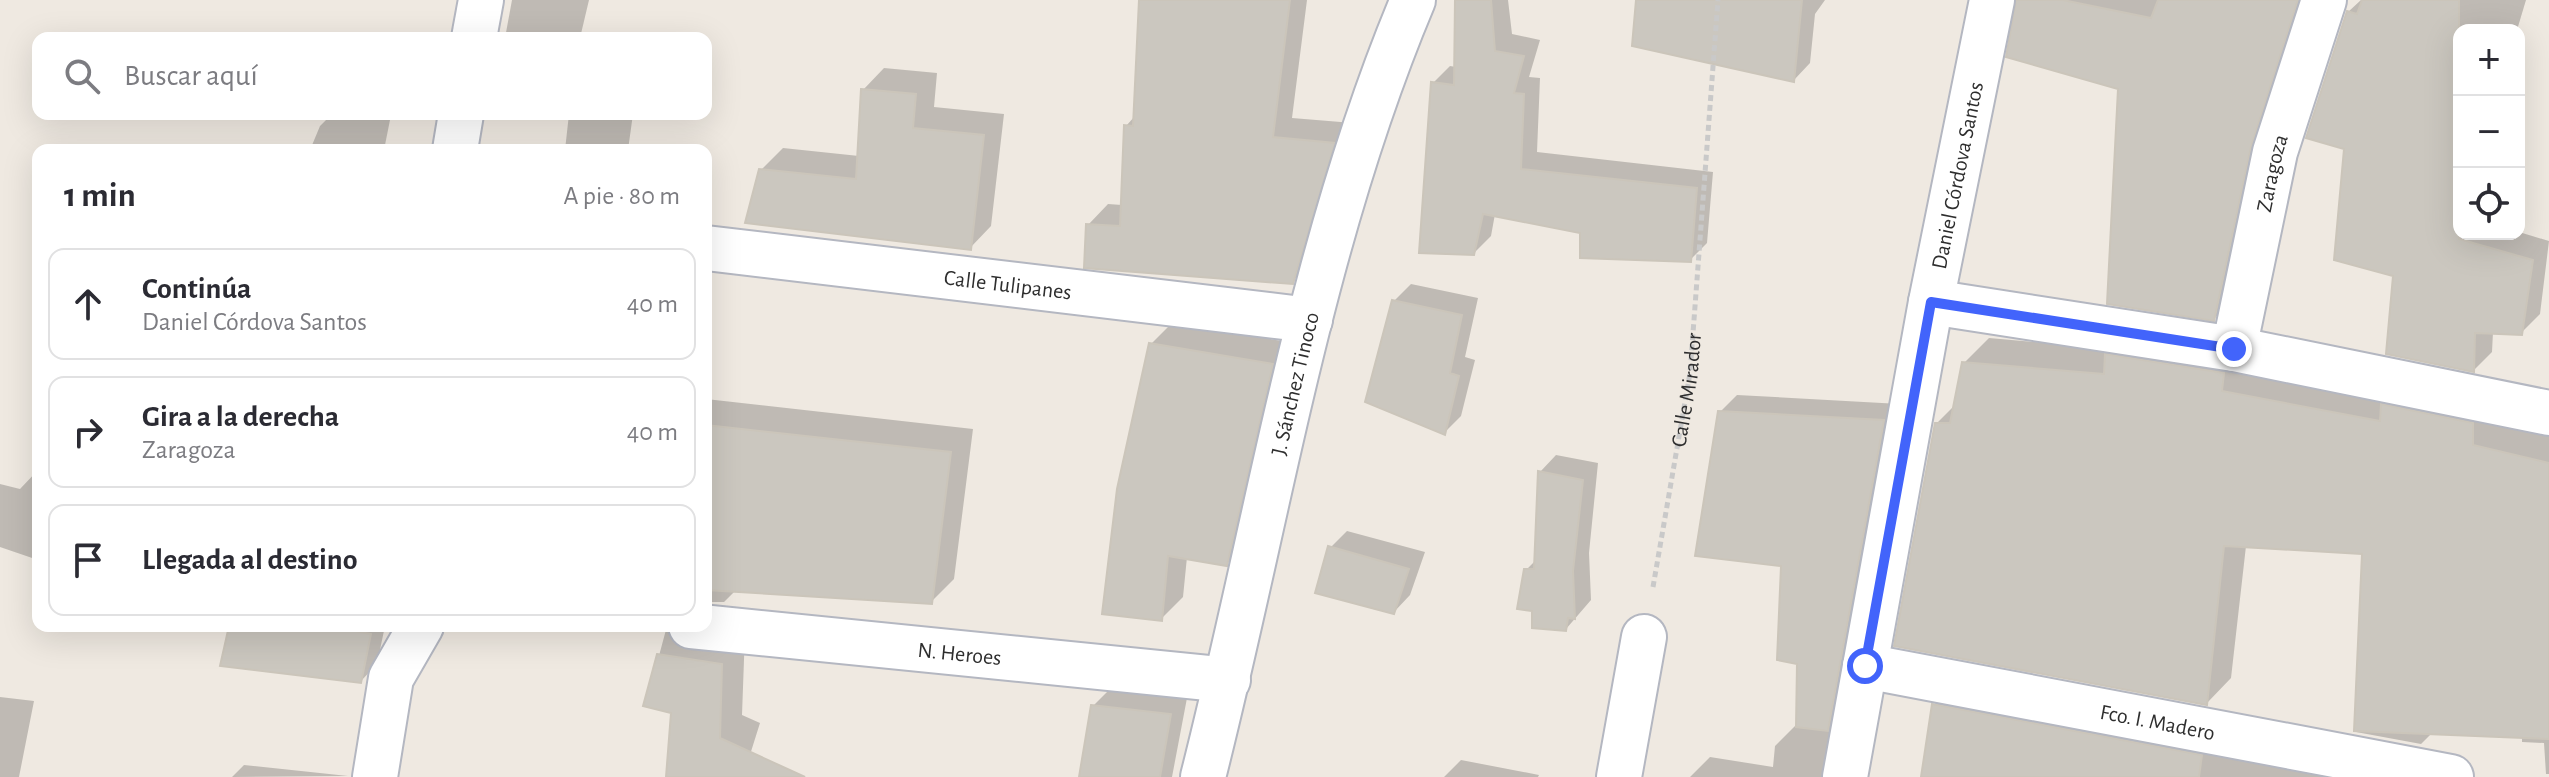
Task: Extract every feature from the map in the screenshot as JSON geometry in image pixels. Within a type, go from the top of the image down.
[{"type":"street","points":[[475,32],[481,0]]},
{"type":"street","name":"J. Sánchez Tinoco","points":[[1203,777],[1310,320],[1377,87],[1413,0]]},
{"type":"street","name":"Daniel Córdova Santos","points":[[1845,777],[1931,302],[1992,0]]},
{"type":"street","name":"Zaragoza","points":[[2234,349],[2275,152],[2324,0]]},
{"type":"street","points":[[456,144],[460,120]]},
{"type":"street","name":"Calle Tulipanes","points":[[712,249],[1310,320]]},
{"type":"street","points":[[1931,302],[2234,349],[2549,413]]},
{"type":"street","name":"N. Heroes","points":[[712,628],[1228,680]]},
{"type":"street","points":[[375,777],[391,678],[418,632]]},
{"type":"street","points":[[1619,777],[1644,637]]},
{"type":"street","name":"Fco. I. Madero","points":[[1865,666],[2451,777]]},
{"type":"path","name":"Calle Mirador","points":[[1644,637],[1690,373],[1718,0]]},
{"type":"building","points":[[1139,0],[1290,0],[1273,137],[1335,143],[1293,284],[1084,268],[1086,224],[1120,226],[1124,125],[1133,126]]},
{"type":"building","points":[[1455,0],[1491,0],[1495,51],[1524,56],[1514,93],[1524,94],[1521,169],[1697,188],[1691,262],[1580,258],[1580,233],[1483,214],[1474,255],[1419,253],[1431,82],[1454,85]]},
{"type":"building","points":[[1636,0],[1802,0],[1794,82],[1632,46]]},
{"type":"building","points":[[2016,0],[2063,0],[2151,18],[2158,0],[2298,0],[2251,147],[2214,321],[2107,304],[2118,89],[2006,57]]},
{"type":"building","points":[[2362,0],[2459,0],[2459,24],[2453,24],[2453,240],[2533,260],[2522,335],[2475,333],[2474,372],[2386,354],[2393,276],[2334,260],[2344,149],[2306,138],[2347,11],[2357,14]]},
{"type":"building","points":[[861,89],[916,94],[913,128],[984,135],[971,250],[745,223],[759,169],[856,179]]},
{"type":"building","points":[[1392,300],[1462,315],[1450,373],[1459,376],[1445,435],[1365,402]]},
{"type":"building","points":[[1149,343],[1273,364],[1227,566],[1168,556],[1162,621],[1102,614],[1117,489]]},
{"type":"building","points":[[2105,354],[2224,373],[2222,391],[2380,421],[2381,404],[2473,423],[2473,445],[2549,463],[2549,739],[2354,731],[2362,554],[2224,546],[2207,705],[1894,646],[1935,423],[1950,423],[1962,362],[2104,374]]},
{"type":"building","points":[[1718,411],[1884,420],[1828,731],[1796,727],[1797,664],[1777,660],[1781,566],[1695,556]]},
{"type":"building","points":[[712,426],[951,452],[932,604],[712,590]]},
{"type":"building","points":[[1538,471],[1583,480],[1573,571],[1575,619],[1568,618],[1566,631],[1532,628],[1532,611],[1517,609],[1524,569],[1534,569]]},
{"type":"building","points":[[1328,546],[1409,569],[1394,614],[1315,593]]},
{"type":"building","points":[[228,632],[371,634],[361,683],[220,666]]},
{"type":"building","points":[[657,654],[722,664],[720,738],[805,777],[666,777],[671,713],[643,706]]},
{"type":"building","points":[[1932,704],[2202,755],[2199,777],[1921,777]]},
{"type":"building","points":[[1091,705],[1171,714],[1160,777],[1079,777]]},
{"type":"route","points":[[1865,666],[1931,302],[2234,349]]}]
